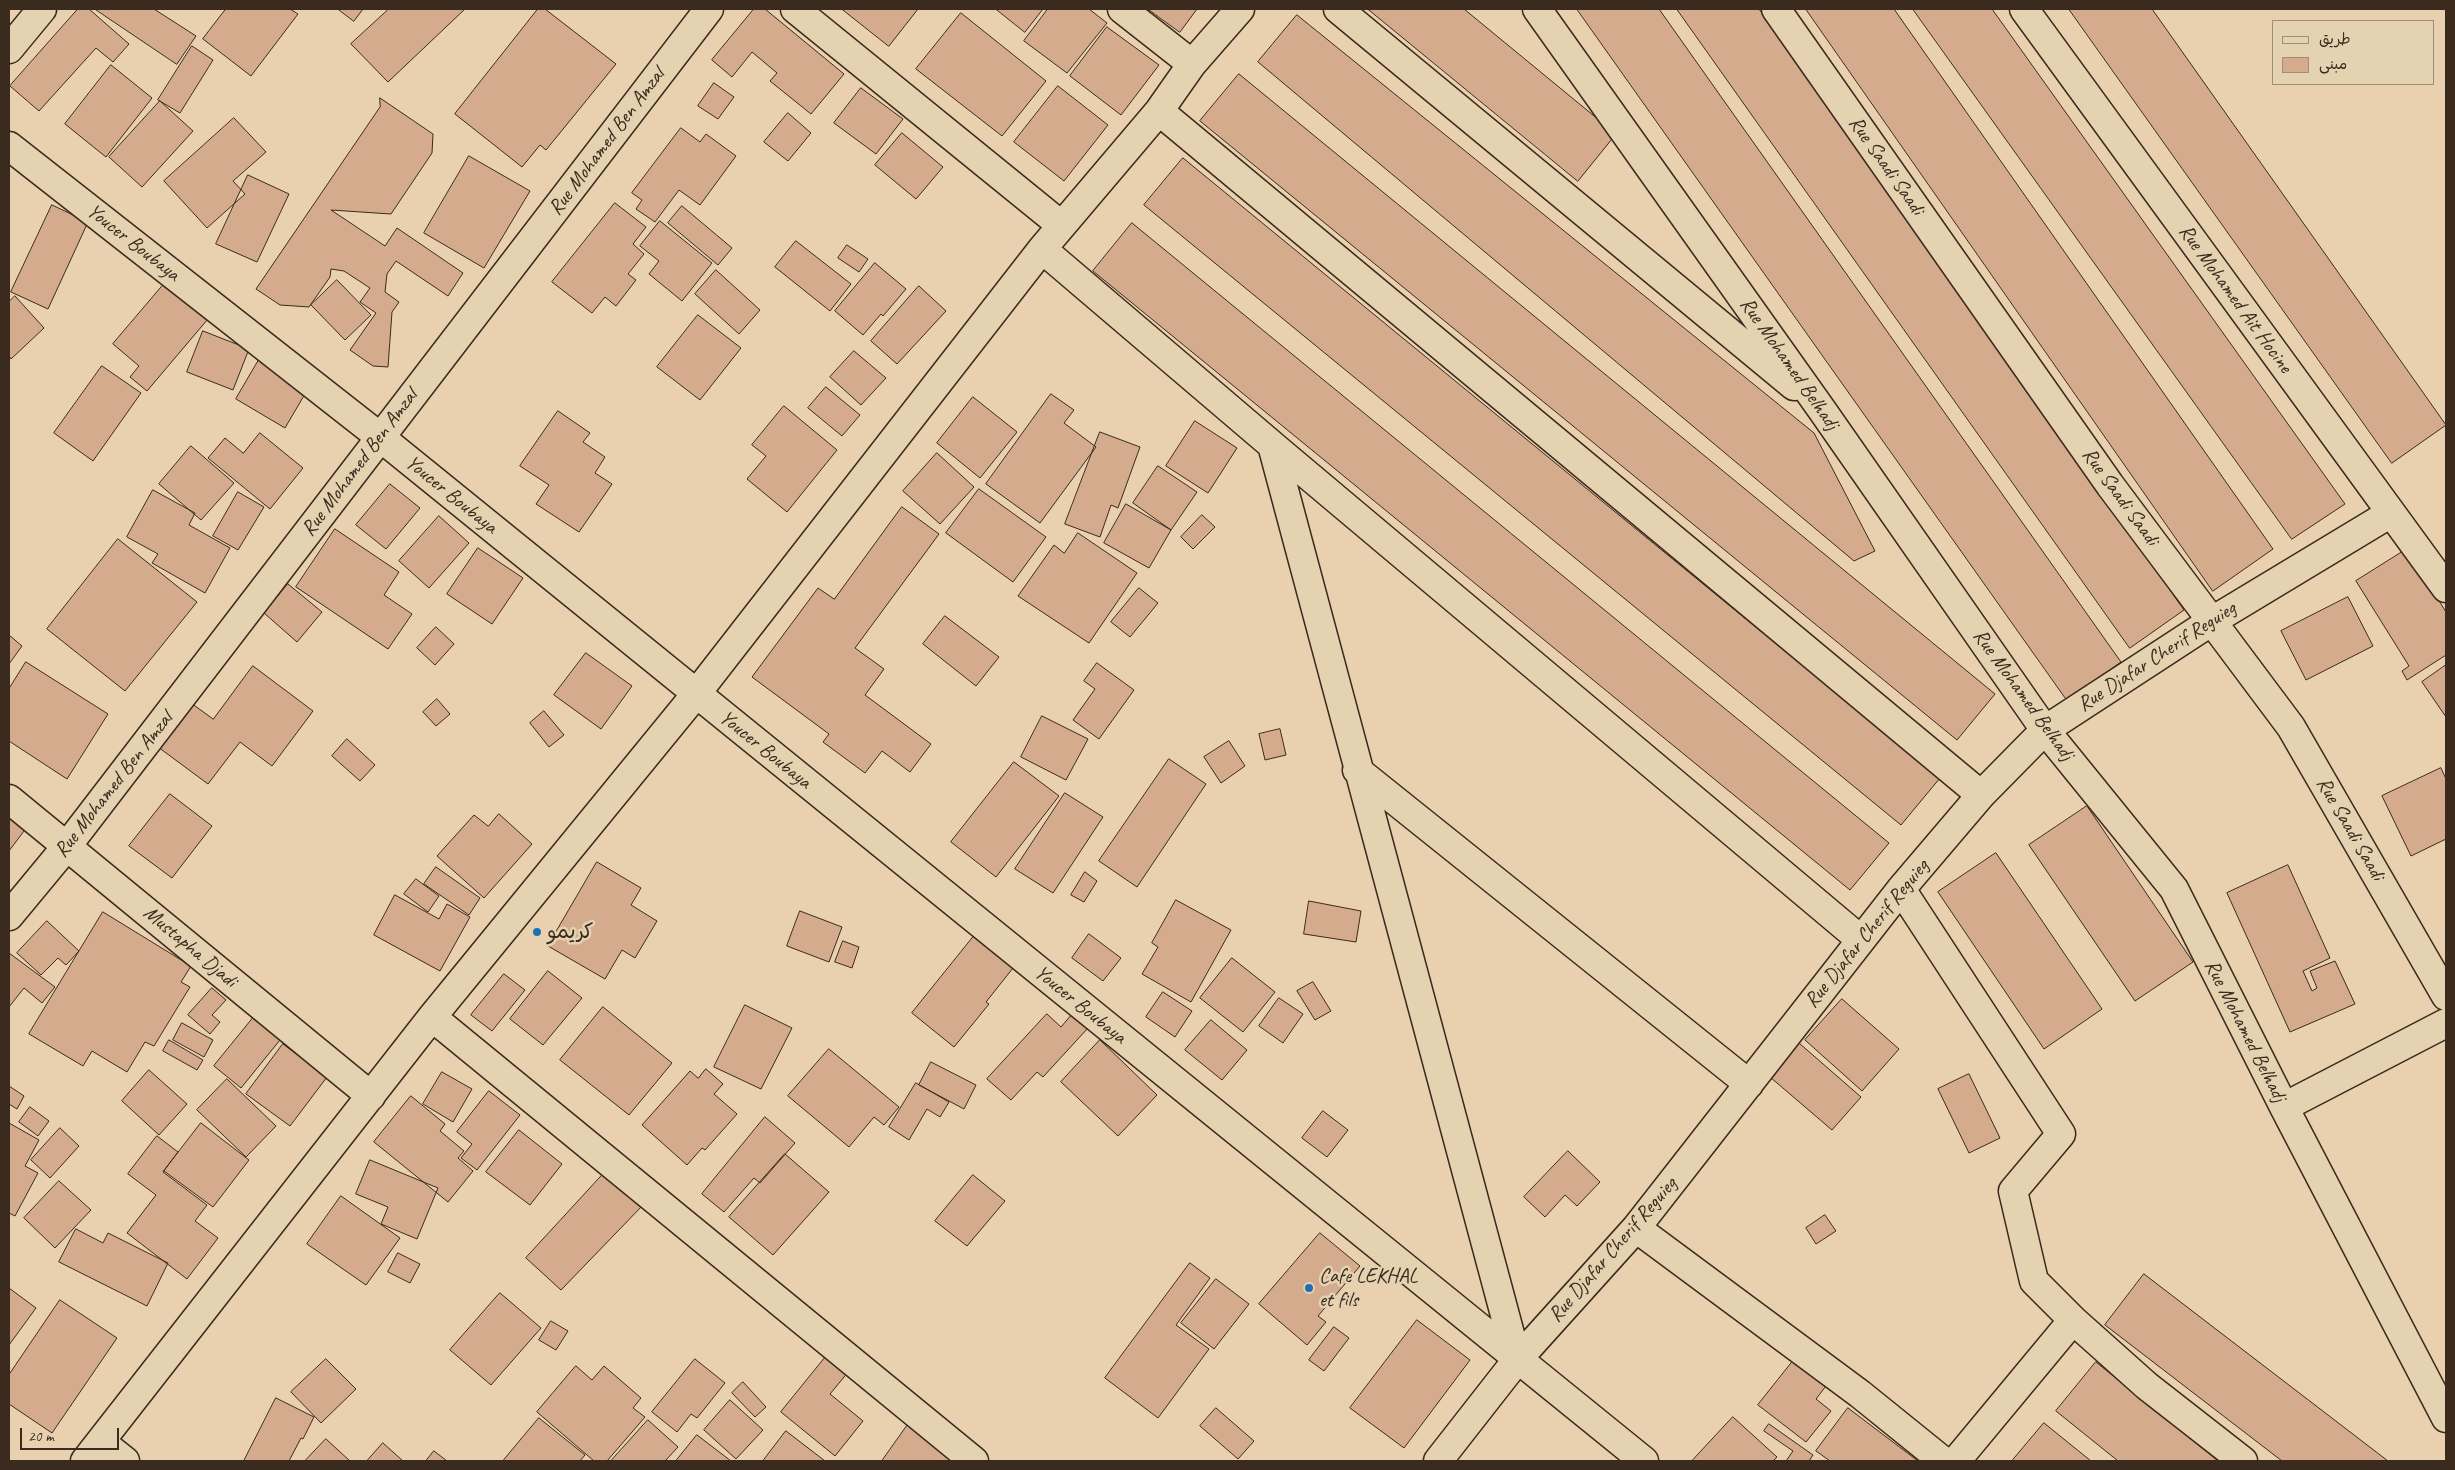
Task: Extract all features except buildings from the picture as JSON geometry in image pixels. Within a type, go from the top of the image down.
[{"type":"street","points":[[9,49],[42,9]]},
{"type":"street","name":"Rue Mohamed Ben Amzal","points":[[9,916],[67,846],[709,9]]},
{"type":"street","points":[[795,9],[1061,225]]},
{"type":"street","points":[[1122,9],[1192,64]]},
{"type":"street","points":[[125,1461],[93,1452],[432,1017],[696,694],[1061,225],[1160,111],[1192,64],[1240,9]]},
{"type":"street","points":[[1338,9],[1822,410]]},
{"type":"street","name":"Rue Mohamed Belhadj","points":[[1537,9],[1822,410],[2045,730],[2174,889],[2284,1107],[2446,1418]]},
{"type":"street","name":"Rue Saadi Saadi","points":[[1776,9],[2110,485],[2291,727],[2446,996]]},
{"type":"street","name":"Rue Mohamed Ait Hocine","points":[[2024,9],[2446,588]]},
{"type":"street","points":[[1160,111],[1981,795]]},
{"type":"street","name":"Youcer Boubaya","points":[[9,146],[380,437],[1644,1461]]},
{"type":"street","points":[[1042,249],[1861,940]]},
{"type":"street","points":[[1272,445],[1517,1360]]},
{"type":"street","name":"Rue Djafar Cherif Reguieg","points":[[1438,1461],[1517,1360],[1636,1228],[1901,889],[1981,795],[2045,730],[2212,621],[2391,513]]},
{"type":"street","points":[[1358,770],[1749,1084]]},
{"type":"street","name":"Mustapha Djadi","points":[[9,799],[371,1096]]},
{"type":"street","points":[[1901,889],[2061,1134],[2013,1190],[2034,1281],[2073,1320],[2148,1386],[2242,1461]]},
{"type":"street","points":[[432,1017],[974,1461]]},
{"type":"street","points":[[2284,1107],[2446,1023]]},
{"type":"street","points":[[1636,1228],[1860,1394],[1943,1461]]},
{"type":"street","points":[[1956,1461],[2073,1320]]},
{"type":"place","name":"كريمو","points":[[537,932]]},
{"type":"place","name":"Cafe LEKHAL et fils","points":[[1309,1288]]}]
